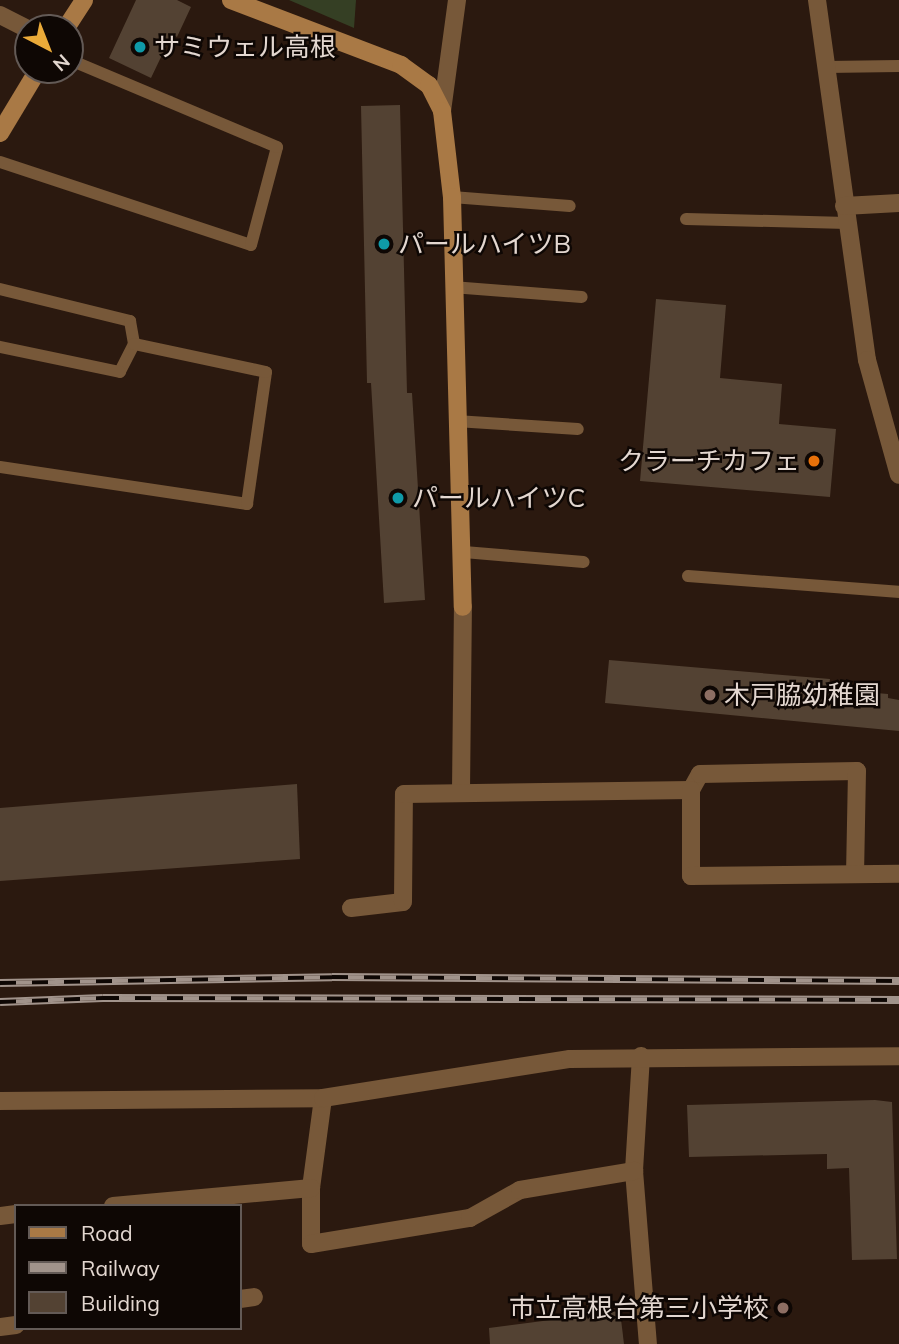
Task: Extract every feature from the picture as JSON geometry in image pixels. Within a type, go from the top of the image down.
[{"type":"street","points":[[231,0],[401,65],[429,86],[442,111]]},
{"type":"street","points":[[457,0],[442,111],[452,197],[456,421],[464,552],[461,791]]},
{"type":"street","points":[[817,0],[867,360],[891,427],[899,475]]},
{"type":"street","points":[[0,133],[30,84]]},
{"type":"street","points":[[845,214],[899,203]]},
{"type":"street","points":[[855,874],[857,771],[700,774],[691,790],[691,876],[899,874]]},
{"type":"street","points":[[351,908],[403,902],[404,794],[461,791],[691,790]]},
{"type":"street","points":[[641,1056],[634,1171],[648,1344]]},
{"type":"street","points":[[0,1101],[323,1098],[570,1059],[641,1056],[899,1056]]},
{"type":"street","points":[[323,1098],[312,1188],[311,1244],[470,1218],[520,1190],[634,1171]]},
{"type":"street","points":[[135,1204],[312,1188]]},
{"type":"lane","points":[[0,162],[251,245],[276,147],[84,66]]},
{"type":"lane","points":[[826,67],[899,66]]},
{"type":"lane","points":[[452,197],[570,206]]},
{"type":"lane","points":[[686,219],[845,214]]},
{"type":"lane","points":[[452,287],[582,297]]},
{"type":"lane","points":[[0,289],[130,321],[134,344],[120,372],[0,347]]},
{"type":"lane","points":[[0,467],[247,504],[267,372],[134,344]]},
{"type":"lane","points":[[456,421],[578,429]]},
{"type":"lane","points":[[464,552],[584,562]]},
{"type":"lane","points":[[688,576],[899,592]]},
{"type":"green space","points":[[289,0],[356,0],[354,28]]},
{"type":"building","name":"サミウェル高根","points":[[136,0],[177,0],[191,7],[177,37],[172,34],[151,78],[109,58]]},
{"type":"building","points":[[400,105],[407,393],[412,393],[425,600],[384,603],[371,383],[367,383],[361,106]]},
{"type":"building","points":[[656,299],[726,305],[720,378],[782,384],[779,424],[836,429],[830,497],[640,481]]},
{"type":"building","points":[[609,660],[830,679],[829,689],[888,694],[888,698],[899,700],[899,731],[605,703]]},
{"type":"building","points":[[297,784],[300,859],[0,881],[0,808]]},
{"type":"building","points":[[875,1100],[892,1102],[897,1259],[852,1260],[849,1168],[827,1169],[827,1154],[689,1157],[687,1105]]},
{"type":"building","points":[[620,1311],[624,1344],[490,1344],[489,1328]]},
{"type":"railway","points":[[0,983],[332,977],[899,981]]},
{"type":"railway","points":[[0,1002],[103,998],[899,1000]]},
{"type":"place","name":"サミウェル高根","points":[[140,47]]},
{"type":"place","name":"パールハイツB","points":[[384,244]]},
{"type":"place","name":"クラーチカフェ","points":[[814,461]]},
{"type":"place","name":"パールハイツC","points":[[398,498]]},
{"type":"place","name":"木戸脇幼稚園","points":[[710,695]]},
{"type":"place","name":"市立高根台第三小学校","points":[[783,1308]]}]
